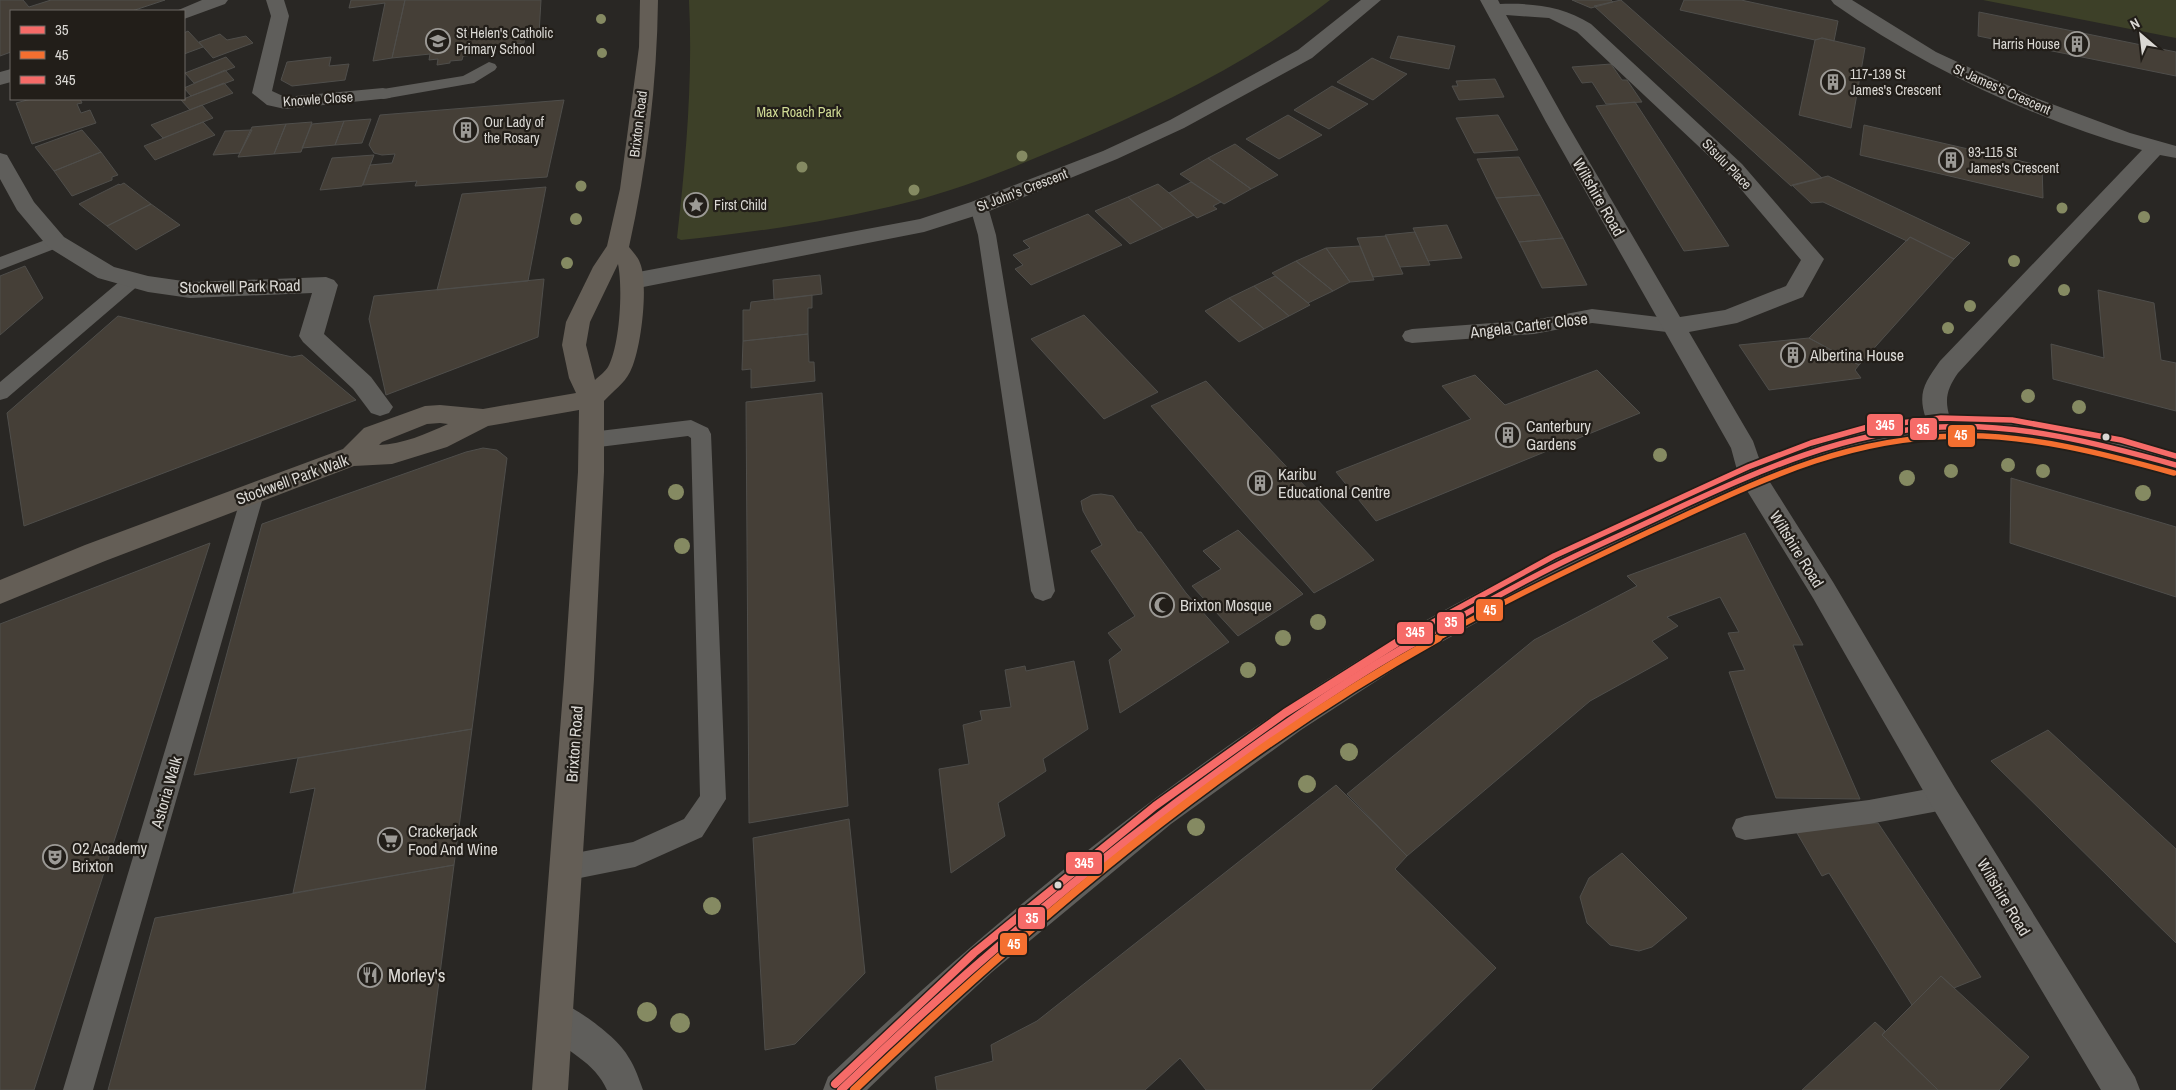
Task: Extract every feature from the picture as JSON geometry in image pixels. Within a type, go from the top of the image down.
[{"type":"highway","name":"Brixton Road","points":[[550,1090],[590,494],[592,399],[581,378],[574,346],[578,322],[604,267],[618,247],[631,189],[648,47],[650,0]]},
{"type":"highway","points":[[592,399],[620,370],[627,338],[633,281],[629,262],[618,247]]},
{"type":"highway","name":"Stockwell Park Walk","points":[[0,592],[95,553],[352,456],[392,454],[438,440],[483,418],[592,399]]},
{"type":"street","points":[[185,13],[219,0]]},
{"type":"street","name":"Knowle Close","points":[[275,0],[280,16],[262,93],[274,101],[286,103],[383,94]]},
{"type":"street","name":"St John's Crescent","points":[[633,281],[924,225],[979,207],[1110,155],[1178,124],[1305,54],[1372,0]]},
{"type":"street","name":"St James's Crescent","points":[[1840,0],[1907,43],[1958,71],[2059,114],[2155,148],[2176,152]]},
{"type":"street","name":"Wiltshire Road","points":[[1491,5],[1556,122],[1744,448],[1751,475],[1823,590],[1944,798],[2122,1090]]},
{"type":"street","name":"Sisulu Place","points":[[1491,5],[1527,8],[1566,16],[1580,24],[1734,169],[1813,259],[1795,291],[1729,317],[1675,326]]},
{"type":"street","points":[[1941,427],[1932,403],[1936,386],[1949,367],[2155,148]]},
{"type":"street","name":"Stockwell Park Road","points":[[0,159],[25,205],[56,242],[106,273],[148,284],[190,290],[326,285],[311,336],[362,383],[380,407]]},
{"type":"street","points":[[847,1087],[923,1010],[980,960],[1160,813],[1290,720],[1397,652],[1558,564],[1751,475],[1814,451],[1869,436],[1941,427],[2011,429],[2119,449],[2176,465]]},
{"type":"street","points":[[556,1018],[590,1042],[616,1069],[625,1090]]},
{"type":"lane","points":[[383,94],[468,80],[489,68]]},
{"type":"lane","points":[[979,207],[987,236],[1043,591]]},
{"type":"lane","points":[[0,264],[56,242]]},
{"type":"lane","points":[[0,393],[134,280]]},
{"type":"lane","name":"Angela Carter Close","points":[[1412,336],[1534,327],[1592,316],[1675,326]]},
{"type":"lane","points":[[565,868],[635,854],[693,828],[713,798],[701,434],[691,428],[591,440]]},
{"type":"lane","name":"Astoria Walk","points":[[78,1090],[253,494]]},
{"type":"lane","points":[[1745,828],[1869,812],[1944,798]]},
{"type":"green space","name":"Max Roach Park","points":[[689,0],[1330,0],[1269,43],[1204,81],[1137,114],[990,176],[950,190],[881,209],[767,229],[681,240],[677,238],[688,119]]},
{"type":"green space","points":[[1983,0],[2176,0],[2176,38]]},
{"type":"building","points":[[0,0],[23,0],[29,7],[51,0],[165,0],[135,10],[10,10],[10,52],[0,56]]},
{"type":"building","points":[[351,0],[405,0],[392,58],[373,61],[385,3],[349,8]]},
{"type":"building","points":[[405,0],[541,0],[539,34],[525,36],[524,43],[475,49],[474,55],[463,56],[462,60],[450,61],[450,63],[437,65],[438,59],[429,60],[430,54],[392,58]]},
{"type":"building","points":[[1572,0],[1611,0],[1613,2],[1591,8]]},
{"type":"building","points":[[1621,0],[1822,178],[1791,186],[1594,6]]},
{"type":"building","points":[[1684,0],[1741,0],[1838,21],[1834,41],[1822,38],[1815,40],[1680,10]]},
{"type":"building","name":"Harris House","points":[[1979,12],[2176,52],[2176,76],[1978,36]]},
{"type":"building","points":[[188,31],[203,47],[185,54],[185,32]]},
{"type":"building","points":[[220,34],[227,40],[246,36],[253,43],[213,58],[199,42]]},
{"type":"building","points":[[1398,36],[1455,46],[1449,69],[1390,58]]},
{"type":"building","name":"117-139 St James's Crescent","points":[[1822,38],[1865,48],[1851,128],[1799,115],[1815,40]]},
{"type":"building","points":[[226,57],[235,67],[194,83],[185,73]]},
{"type":"building","points":[[331,57],[329,66],[349,64],[345,80],[292,86],[281,80],[287,62]]},
{"type":"building","points":[[1372,58],[1407,74],[1373,100],[1337,82]]},
{"type":"building","points":[[1611,64],[1622,80],[1627,80],[1642,102],[1606,104],[1592,82],[1582,83],[1572,67]]},
{"type":"building","points":[[225,70],[234,80],[191,96],[185,88]]},
{"type":"building","points":[[1495,79],[1504,97],[1459,100],[1452,86],[1458,86],[1456,81]]},
{"type":"building","points":[[224,83],[233,93],[190,110],[181,100]]},
{"type":"building","points":[[1332,86],[1368,104],[1329,129],[1294,110]]},
{"type":"building","points":[[27,100],[80,100],[82,103],[77,104],[81,113],[90,110],[96,123],[32,144],[16,103]]},
{"type":"building","name":"Our Lady of the Rosary","points":[[564,100],[547,177],[415,186],[417,181],[363,185],[370,165],[392,163],[395,154],[382,155],[374,153],[369,145],[380,115]]},
{"type":"building","points":[[1635,102],[1729,246],[1684,251],[1596,106]]},
{"type":"building","points":[[202,105],[213,118],[163,138],[151,125]]},
{"type":"building","points":[[1288,115],[1322,135],[1279,159],[1246,139]]},
{"type":"building","points":[[1498,115],[1518,150],[1474,153],[1456,118]]},
{"type":"building","points":[[371,119],[362,143],[335,145],[344,121]]},
{"type":"building","points":[[344,121],[335,145],[302,148],[312,124]]},
{"type":"building","points":[[203,122],[215,135],[155,160],[144,146]]},
{"type":"building","points":[[312,122],[301,152],[274,154],[286,124]]},
{"type":"building","points":[[286,124],[274,154],[238,157],[252,127]]},
{"type":"building","name":"93-115 St James's Crescent","points":[[1864,125],[2042,166],[2043,198],[1860,155]]},
{"type":"building","points":[[82,130],[101,152],[54,171],[35,147]]},
{"type":"building","points":[[252,130],[240,153],[213,155],[225,131]]},
{"type":"building","points":[[1235,144],[1278,175],[1251,189],[1208,158]]},
{"type":"building","points":[[101,152],[118,175],[112,177],[112,180],[72,196],[54,171]]},
{"type":"building","points":[[374,155],[362,186],[320,190],[332,158]]},
{"type":"building","points":[[1519,157],[1540,195],[1496,198],[1477,159]]},
{"type":"building","points":[[1208,158],[1251,189],[1224,204],[1180,174]]},
{"type":"building","points":[[1828,176],[1970,243],[1954,259],[1910,237],[1907,241],[1823,202],[1811,203],[1792,185]]},
{"type":"building","points":[[1191,182],[1221,202],[1213,206],[1217,209],[1197,218],[1169,193]]},
{"type":"building","points":[[124,183],[151,204],[107,226],[79,204],[119,184]]},
{"type":"building","points":[[1158,184],[1194,215],[1163,229],[1128,197]]},
{"type":"building","points":[[546,187],[528,281],[437,290],[462,194]]},
{"type":"building","points":[[1540,195],[1563,238],[1519,242],[1496,198]]},
{"type":"building","points":[[1128,197],[1163,229],[1130,244],[1095,211]]},
{"type":"building","points":[[151,204],[180,225],[136,250],[107,226]]},
{"type":"building","points":[[1088,214],[1122,245],[1031,285],[1015,269],[1023,265],[1013,255],[1030,248],[1023,241]]},
{"type":"building","points":[[1447,225],[1462,258],[1428,261],[1413,228]]},
{"type":"building","points":[[1415,232],[1430,265],[1400,267],[1385,235]]},
{"type":"building","points":[[1386,236],[1403,274],[1373,277],[1357,238]]},
{"type":"building","points":[[1910,237],[1954,259],[1859,365],[1809,338]]},
{"type":"building","points":[[1563,238],[1587,285],[1542,288],[1519,242]]},
{"type":"building","points":[[1360,246],[1374,280],[1350,282],[1326,248]]},
{"type":"building","points":[[1326,248],[1350,282],[1333,291],[1296,261]]},
{"type":"building","points":[[1296,261],[1333,291],[1308,303],[1272,273]]},
{"type":"building","points":[[25,266],[43,298],[0,335],[0,276]]},
{"type":"building","points":[[820,275],[822,294],[774,300],[773,280]]},
{"type":"building","points":[[1275,276],[1310,305],[1289,316],[1254,286]]},
{"type":"building","points":[[544,279],[538,337],[386,395],[369,319],[374,296]]},
{"type":"building","points":[[1254,286],[1289,316],[1264,329],[1229,298]]},
{"type":"building","points":[[2098,290],[2154,303],[2161,360],[2176,363],[2176,411],[2053,379],[2051,344],[2104,358]]},
{"type":"building","points":[[812,295],[812,308],[808,308],[808,334],[743,341],[743,310],[750,310],[751,302]]},
{"type":"building","points":[[1229,298],[1264,329],[1239,342],[1205,311]]},
{"type":"building","points":[[1084,315],[1158,392],[1104,419],[1031,339]]},
{"type":"building","points":[[118,316],[292,357],[302,355],[356,400],[24,526],[7,413]]},
{"type":"building","points":[[808,334],[809,362],[814,362],[815,381],[751,388],[751,369],[742,370],[743,341]]},
{"type":"building","name":"Albertina House","points":[[1809,338],[1859,365],[1855,370],[1861,378],[1769,390],[1739,345]]},
{"type":"building","name":"Canterbury Gardens","points":[[1597,370],[1640,413],[1376,521],[1336,472],[1471,419],[1442,386],[1475,375],[1505,405]]},
{"type":"building","name":"Karibu Educational Centre","points":[[1206,381],[1374,560],[1314,593],[1151,406]]},
{"type":"building","points":[[822,393],[848,806],[749,823],[746,402]]},
{"type":"building","points":[[483,448],[497,450],[507,458],[472,729],[194,775],[262,524],[466,452]]},
{"type":"building","points":[[2011,478],[2176,527],[2176,597],[2010,543]]},
{"type":"building","name":"Brixton Mosque","points":[[1092,495],[1113,496],[1138,532],[1141,532],[1186,593],[1229,642],[1120,713],[1109,660],[1122,650],[1108,633],[1135,616],[1091,551],[1102,545],[1083,511],[1081,501]]},
{"type":"building","points":[[1238,530],[1303,594],[1238,636],[1192,586],[1221,569],[1203,551]]},
{"type":"building","points":[[1745,533],[1803,645],[1793,645],[1860,799],[1776,798],[1729,672],[1745,670],[1728,633],[1739,632],[1720,597],[1667,617],[1678,626],[1652,641],[1668,658],[1590,701],[1407,856],[1347,794],[1534,640],[1637,586],[1627,576]]},
{"type":"building","name":"O2 Academy Brixton","points":[[210,543],[34,1090],[0,1090],[0,624]]},
{"type":"building","points":[[1074,661],[1088,729],[1043,759],[1046,771],[998,803],[1005,836],[951,873],[939,769],[969,764],[963,725],[982,720],[980,711],[1011,707],[1005,670],[1025,666],[1026,671]]},
{"type":"building","points":[[472,729],[454,865],[293,893],[315,788],[290,793],[298,758]]},
{"type":"building","points":[[2048,730],[2176,849],[2176,943],[1991,761]]},
{"type":"building","points":[[1336,785],[1407,856],[1395,869],[1496,968],[1371,1090],[1206,1090],[1180,1058],[1145,1090],[937,1090],[935,1077],[993,1061],[991,1045],[1037,1021]]},
{"type":"building","points":[[849,819],[865,973],[795,1044],[765,1050],[753,838]]},
{"type":"building","points":[[1836,823],[1878,823],[1981,977],[1954,988],[1941,976],[1912,1005],[1829,873],[1822,876],[1797,833]]},
{"type":"building","points":[[1622,853],[1687,918],[1652,947],[1639,951],[1610,945],[1587,923],[1580,897],[1589,878]]},
{"type":"building","points":[[454,865],[425,1090],[108,1090],[155,918]]},
{"type":"building","points":[[1941,976],[2029,1057],[1999,1090],[1938,1090],[1882,1035]]},
{"type":"building","points":[[1875,1022],[1885,1031],[1882,1035],[1938,1090],[1802,1090]]},
{"type":"transit line","name":"345","points":[[835,1084],[974,953],[1155,806],[1285,713],[1392,645],[1554,556],[1748,467],[1811,443],[1868,427],[1941,418],[2012,420],[2121,440],[2176,456]]},
{"type":"transit line","name":"35","points":[[841,1090],[923,1011],[980,960],[1160,813],[1290,720],[1397,652],[1558,564],[1751,475],[1814,451],[1869,436],[1941,427],[2011,429],[2119,449],[2176,465]]},
{"type":"transit line","name":"45","points":[[854,1090],[917,1030],[1047,915],[1184,806],[1326,706],[1400,660],[1493,608],[1556,576],[1732,493],[1787,469],[1843,451],[1889,441],[1940,436],[1992,436],[2020,439],[2114,458],[2174,473]]},
{"type":"place","name":"St Helen's Catholic Primary School","points":[[438,41]]},
{"type":"place","name":"Harris House","points":[[2077,44]]},
{"type":"place","name":"117-139 St James's Crescent","points":[[1833,82]]},
{"type":"place","name":"Our Lady of the Rosary","points":[[466,130]]},
{"type":"place","name":"93-115 St James's Crescent","points":[[1951,160]]},
{"type":"place","name":"First Child","points":[[696,205]]},
{"type":"place","name":"Albertina House","points":[[1793,355]]},
{"type":"place","name":"Canterbury Gardens","points":[[1508,435]]},
{"type":"place","name":"Karibu Educational Centre","points":[[1260,483]]},
{"type":"place","name":"Brixton Mosque","points":[[1162,605]]},
{"type":"place","name":"Crackerjack Food And Wine","points":[[390,840]]},
{"type":"place","name":"O2 Academy Brixton","points":[[55,857]]},
{"type":"place","name":"Morley's","points":[[370,975]]}]
